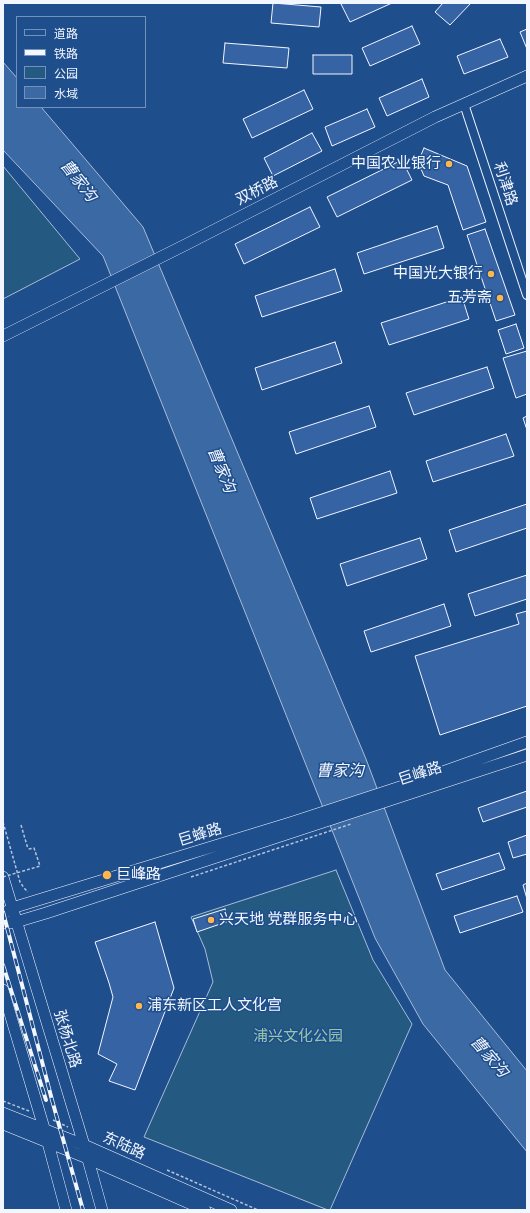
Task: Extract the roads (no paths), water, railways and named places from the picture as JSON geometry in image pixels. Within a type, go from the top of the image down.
[{"type":"main road","name":"双桥路","points":[[3,336],[435,117],[527,76]]},
{"type":"main road","name":"巨峰路","points":[[3,924],[16,922],[407,789],[527,742]]},
{"type":"main road","name":"巨峰路","points":[[407,789],[527,756]]},
{"type":"main road","name":"巨蜂路","points":[[8,911],[294,827]]},
{"type":"main road","name":"张杨北路","points":[[3,877],[8,911],[16,922],[84,1145],[102,1210]]},
{"type":"main road","points":[[3,990],[44,1128],[66,1210]]},
{"type":"main road","name":"东陆路","points":[[3,1112],[84,1145],[231,1210]]},
{"type":"main road","name":"东陆路","points":[[3,1124],[87,1158],[205,1210]]},
{"type":"street","name":"利津路","points":[[464,104],[527,295]]},
{"type":"water","name":"曹家沟","points":[[3,62],[16,77],[16,108],[42,108],[143,227],[366,759],[445,970],[527,1071],[527,1152],[423,1024],[375,938],[103,256],[3,150]]},
{"type":"railway","points":[[3,912],[52,1100],[83,1210]]},
{"type":"railway","points":[[3,965],[46,1100]]},
{"type":"place","name":"中国农业银行","points":[[449,164]]},
{"type":"place","name":"中国光大银行","points":[[491,274]]},
{"type":"place","name":"五芳斋","points":[[500,298]]},
{"type":"place","name":"巨峰路","points":[[107,875]]},
{"type":"place","name":"兴天地 党群服务中心","points":[[211,920]]},
{"type":"place","name":"浦东新区工人文化宫","points":[[139,1006]]},
{"type":"park label","name":"浦兴文化公园","points":[[298,1037]]}]
